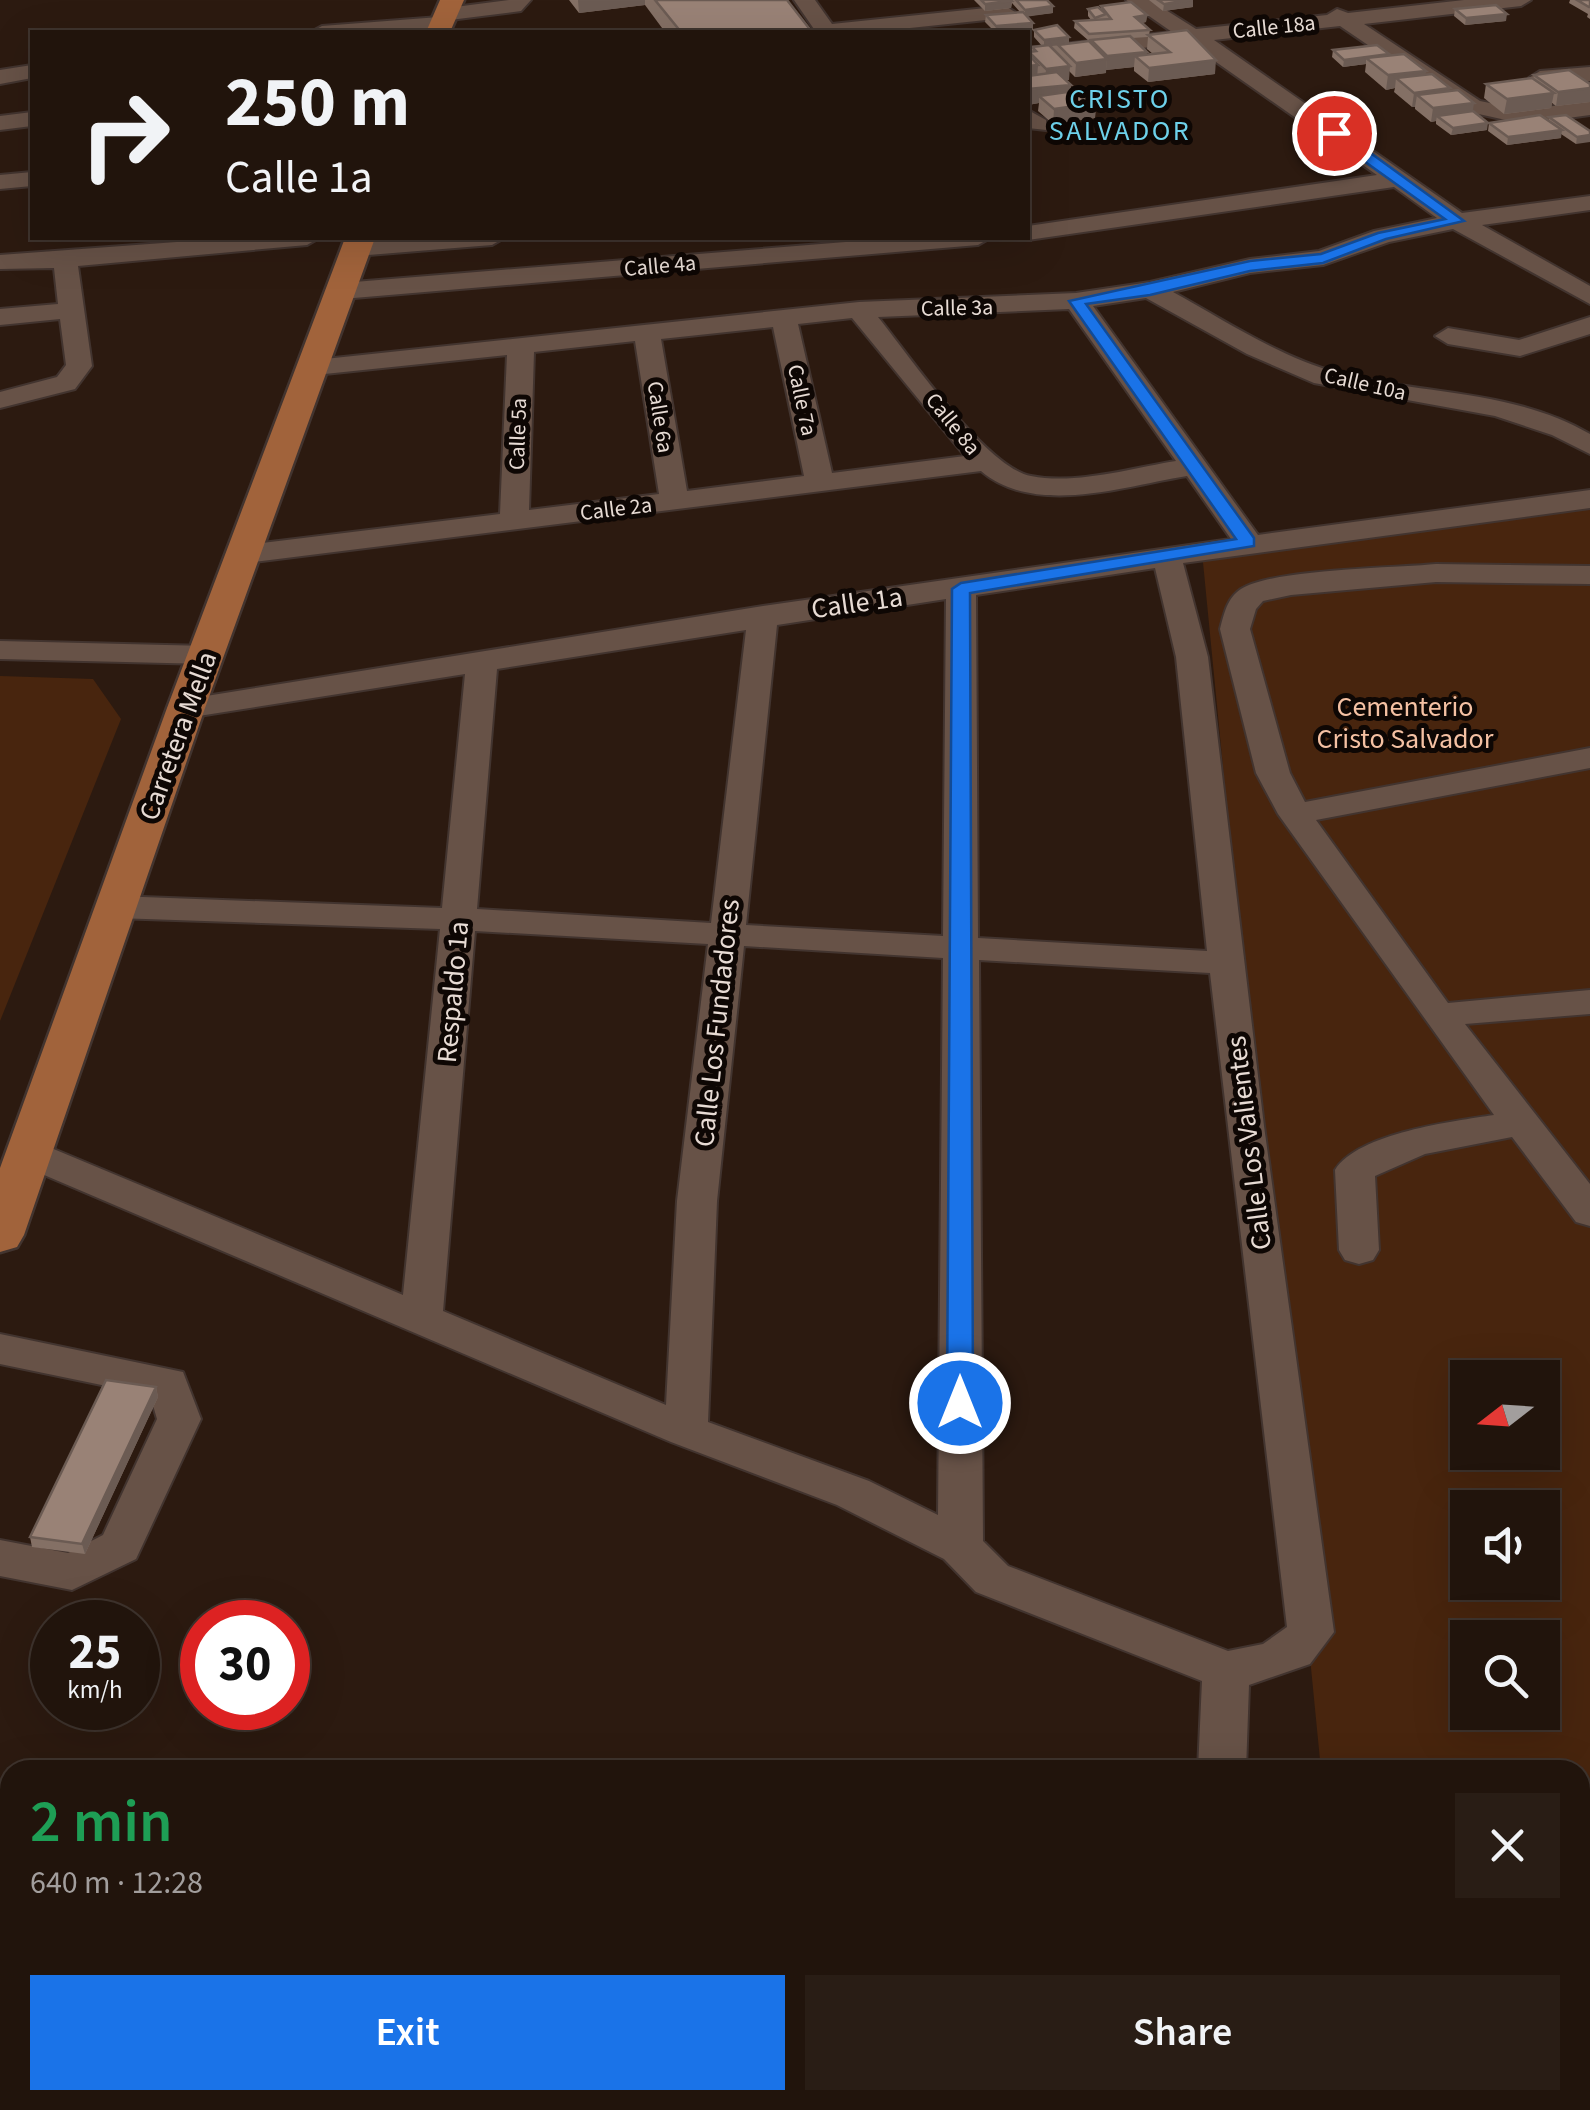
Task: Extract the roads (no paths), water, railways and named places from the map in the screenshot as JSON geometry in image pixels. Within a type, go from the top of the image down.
[{"type":"main road","name":"Carretera Mella","points":[[0,1235],[186,708],[358,243]]},
{"type":"street","points":[[338,30],[514,8],[521,0]]},
{"type":"street","points":[[804,0],[826,30]]},
{"type":"street","points":[[1136,0],[1238,64],[1457,221],[1590,296]]},
{"type":"street","points":[[1312,0],[1474,106],[1498,115],[1524,117],[1590,108]]},
{"type":"street","name":"Calle 18a","points":[[1030,54],[1520,0]]},
{"type":"street","points":[[362,27],[365,12],[376,3]]},
{"type":"street","points":[[845,30],[1005,12]]},
{"type":"street","points":[[0,77],[30,72]]},
{"type":"street","points":[[1540,78],[1590,74]]},
{"type":"street","points":[[0,123],[30,119]]},
{"type":"street","points":[[1,178],[30,178]]},
{"type":"street","points":[[1030,233],[1398,178]]},
{"type":"street","name":"Calle 3a","points":[[315,367],[859,310],[1076,301],[1150,290],[1250,266],[1323,258],[1383,236],[1457,221],[1590,204]]},
{"type":"street","points":[[0,262],[65,260],[285,240]]},
{"type":"street","points":[[358,243],[438,240]]},
{"type":"street","name":"Calle 4a","points":[[342,291],[954,240]]},
{"type":"street","points":[[1,399],[66,383],[79,366],[65,260]]},
{"type":"street","name":"Calle 10a","points":[[1150,290],[1258,348],[1322,376],[1524,415],[1590,446]]},
{"type":"street","points":[[1076,301],[1248,542]]},
{"type":"street","points":[[0,317],[72,310]]},
{"type":"street","name":"Calle 8a","points":[[859,310],[984,462],[1015,482],[1042,486],[1194,467]]},
{"type":"street","name":"Calle 7a","points":[[784,318],[820,483]]},
{"type":"street","points":[[1448,336],[1520,348],[1590,325]]},
{"type":"street","name":"Calle 6a","points":[[647,334],[674,501]]},
{"type":"street","name":"Calle 5a","points":[[514,522],[521,346]]},
{"type":"street","name":"Calle 2a","points":[[246,554],[984,462]]},
{"type":"street","name":"Calle 1a","points":[[186,708],[763,616],[1167,558],[1248,542],[1590,499]]},
{"type":"street","name":"Calle Los Valientes","points":[[1167,558],[1192,657],[1245,1126],[1311,1632],[1298,1650],[1281,1661],[1226,1670]]},
{"type":"street","points":[[1590,575],[1436,573],[1340,579],[1253,594],[1241,606],[1235,629],[1272,773],[1295,814],[1438,1016],[1590,1212]]},
{"type":"street","points":[[960,1547],[961,589]]},
{"type":"street","name":"Calle Los Fundadores","points":[[686,1431],[697,1201],[763,616]]},
{"type":"street","points":[[0,650],[208,655]]},
{"type":"street","name":"Respaldo 1a","points":[[421,1320],[482,663]]},
{"type":"street","points":[[1295,814],[1590,758]]},
{"type":"street","points":[[116,907],[459,920],[1229,964]]},
{"type":"street","points":[[1438,1016],[1590,1002]]},
{"type":"street","points":[[1359,1250],[1355,1170],[1377,1156],[1410,1144],[1521,1122]]},
{"type":"street","points":[[30,1154],[686,1431],[853,1493],[960,1547],[992,1580],[1226,1670],[1222,1760]]},
{"type":"street","points":[[0,1349],[168,1383],[178,1419],[120,1547],[72,1572],[0,1558]]},
{"type":"district","name":"CRISTO SALVADOR","points":[[1120,115]]},
{"type":"park label","name":"Cementerio Cristo Salvador","points":[[1405,723]]}]
